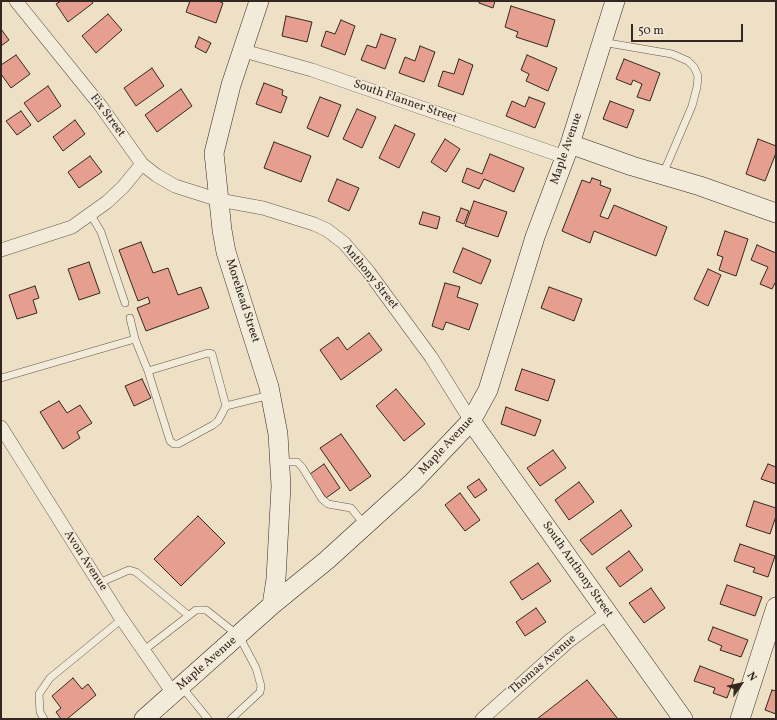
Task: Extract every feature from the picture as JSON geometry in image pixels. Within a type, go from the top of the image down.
[{"type":"main road","name":"Morehead Street","points":[[259,1],[244,51],[231,84],[214,153],[222,230],[226,252],[270,395],[278,434],[281,462],[281,486],[276,572],[272,605]]},
{"type":"main road","name":"Maple Avenue","points":[[144,719],[413,482],[472,422],[488,390],[535,237],[568,150],[615,1]]},
{"type":"main road","name":"South Flanner Street","points":[[568,150],[632,166],[700,186],[776,213]]},
{"type":"main road","name":"South Anthony Street","points":[[472,422],[568,555],[607,613],[683,719]]},
{"type":"main road","points":[[740,719],[776,607]]},
{"type":"street","name":"Fix Street","points":[[16,1],[100,105],[142,164],[156,175],[175,186],[219,200]]},
{"type":"street","name":"South Flanner Street","points":[[244,51],[312,70],[568,150]]},
{"type":"street","points":[[1,250],[72,227],[91,215],[123,187],[142,164]]},
{"type":"street","name":"Anthony Street","points":[[219,200],[263,208],[314,224],[327,230],[344,243],[368,271],[430,357],[472,422]]},
{"type":"street","name":"Avon Avenue","points":[[1,427],[143,651],[177,689]]},
{"type":"street","name":"Thomas Avenue","points":[[482,719],[569,641],[607,613]]},
{"type":"lane","points":[[602,42],[672,54],[688,61],[694,67],[698,76],[692,106],[662,175]]},
{"type":"lane","points":[[91,215],[102,232],[125,303]]},
{"type":"lane","points":[[130,318],[135,339],[148,371],[170,441],[174,444],[178,444],[218,421],[226,406],[212,354],[208,353],[148,371]]},
{"type":"lane","points":[[1,378],[135,339]]},
{"type":"lane","points":[[226,406],[270,395]]},
{"type":"lane","points":[[281,462],[298,462],[322,499],[328,504],[351,508],[365,525]]},
{"type":"lane","points":[[99,583],[129,570],[136,572],[188,616]]},
{"type":"lane","points":[[143,651],[196,610],[206,610],[239,636],[256,668],[261,686],[260,692],[231,719]]},
{"type":"lane","points":[[44,719],[40,712],[39,694],[50,678],[122,619]]},
{"type":"lane","points":[[177,689],[208,719]]},
{"type":"building","points":[[61,1],[92,1],[93,3],[68,22],[56,4]]},
{"type":"building","points":[[190,1],[218,1],[223,3],[216,23],[186,12]]},
{"type":"building","points":[[479,1],[495,1],[493,8],[479,3]]},
{"type":"building","points":[[511,6],[555,20],[547,47],[516,37],[518,32],[505,27]]},
{"type":"building","points":[[108,14],[122,30],[96,53],[82,36]]},
{"type":"building","points":[[286,16],[312,22],[307,42],[282,36]]},
{"type":"building","points":[[341,20],[355,26],[345,55],[321,46],[326,31],[335,34]]},
{"type":"building","points":[[1,29],[9,40],[1,46]]},
{"type":"building","points":[[381,34],[396,39],[385,69],[361,60],[367,45],[376,48]]},
{"type":"building","points":[[199,37],[211,43],[206,53],[195,47]]},
{"type":"building","points":[[420,46],[435,52],[424,82],[399,73],[405,57],[415,61]]},
{"type":"building","points":[[16,55],[30,74],[11,88],[1,74],[1,65]]},
{"type":"building","points":[[527,55],[557,68],[548,91],[526,81],[529,74],[521,70]]},
{"type":"building","points":[[459,59],[473,65],[463,95],[438,86],[443,71],[454,74]]},
{"type":"building","points":[[624,59],[660,73],[650,101],[637,97],[642,84],[633,80],[631,85],[616,79]]},
{"type":"building","points":[[152,68],[164,86],[136,106],[124,88]]},
{"type":"building","points":[[264,83],[283,90],[282,95],[287,97],[281,113],[256,104]]},
{"type":"building","points":[[48,86],[61,106],[38,122],[24,103]]},
{"type":"building","points":[[181,89],[192,106],[157,132],[145,115]]},
{"type":"building","points":[[320,97],[341,105],[328,137],[307,128]]},
{"type":"building","points":[[529,97],[545,103],[535,128],[506,116],[512,101],[525,107]]},
{"type":"building","points":[[610,101],[634,110],[627,128],[603,119]]},
{"type":"building","points":[[357,109],[376,117],[362,148],[343,139]]},
{"type":"building","points":[[21,111],[31,125],[17,135],[6,121]]},
{"type":"building","points":[[75,120],[85,134],[63,151],[53,137]]},
{"type":"building","points":[[395,125],[415,134],[399,168],[379,158]]},
{"type":"building","points":[[445,139],[460,149],[446,172],[431,162]]},
{"type":"building","points":[[758,139],[776,146],[776,153],[765,181],[746,174]]},
{"type":"building","points":[[274,142],[311,156],[301,182],[264,168]]},
{"type":"building","points":[[490,154],[524,168],[514,192],[484,179],[479,189],[462,182],[467,168],[482,174]]},
{"type":"building","points":[[90,156],[102,172],[79,188],[68,172]]},
{"type":"building","points":[[592,178],[601,181],[600,185],[611,189],[600,216],[608,219],[614,205],[667,227],[656,256],[594,231],[590,243],[562,231],[582,180],[590,183]]},
{"type":"building","points":[[337,179],[359,188],[349,211],[328,201]]},
{"type":"building","points":[[474,201],[507,212],[498,237],[465,226]]},
{"type":"building","points":[[461,208],[469,211],[464,224],[456,221]]},
{"type":"building","points":[[423,212],[440,217],[437,229],[419,224]]},
{"type":"building","points":[[725,231],[748,239],[736,276],[719,270],[723,257],[717,255]]},
{"type":"building","points":[[141,242],[153,273],[168,268],[178,295],[201,287],[209,308],[146,331],[137,308],[150,303],[148,297],[138,301],[119,250]]},
{"type":"building","points":[[757,245],[776,253],[776,281],[772,289],[760,284],[768,267],[751,260]]},
{"type":"building","points":[[463,248],[491,260],[481,284],[453,272]]},
{"type":"building","points":[[89,262],[100,293],[79,300],[68,269]]},
{"type":"building","points":[[708,269],[721,275],[708,306],[694,299]]},
{"type":"building","points":[[445,283],[460,287],[457,297],[478,304],[469,330],[446,322],[443,330],[432,326]]},
{"type":"building","points":[[35,286],[39,298],[33,300],[37,313],[17,319],[9,295]]},
{"type":"building","points":[[549,287],[582,299],[574,321],[541,308]]},
{"type":"building","points":[[369,333],[382,350],[341,380],[320,350],[338,337],[347,350]]},
{"type":"building","points":[[522,369],[555,380],[548,401],[515,390]]},
{"type":"building","points":[[142,379],[151,398],[134,406],[125,386]]},
{"type":"building","points":[[396,389],[425,424],[404,441],[376,406]]},
{"type":"building","points":[[59,401],[67,413],[80,405],[92,423],[77,432],[80,438],[63,449],[40,412]]},
{"type":"building","points":[[506,407],[541,420],[535,436],[501,424]]},
{"type":"building","points":[[341,434],[371,476],[350,491],[320,448]]},
{"type":"building","points":[[553,450],[566,468],[540,486],[527,468]]},
{"type":"building","points":[[324,464],[340,488],[326,498],[310,474]]},
{"type":"building","points":[[768,464],[776,467],[776,484],[761,479]]},
{"type":"building","points":[[479,479],[487,490],[475,498],[467,487]]},
{"type":"building","points":[[579,482],[594,502],[569,520],[555,500]]},
{"type":"building","points":[[460,493],[480,520],[465,531],[445,505]]},
{"type":"building","points":[[754,501],[776,508],[776,516],[770,534],[746,526]]},
{"type":"building","points":[[621,510],[632,526],[592,555],[580,540]]},
{"type":"building","points":[[198,516],[225,543],[181,586],[154,559]]},
{"type":"building","points":[[740,544],[775,556],[768,577],[753,572],[755,568],[734,561]]},
{"type":"building","points":[[629,551],[643,570],[620,587],[606,568]]},
{"type":"building","points":[[538,563],[551,581],[522,600],[510,582]]},
{"type":"building","points":[[727,585],[762,597],[755,616],[720,604]]},
{"type":"building","points":[[651,588],[665,608],[644,623],[629,603]]},
{"type":"building","points":[[536,608],[546,622],[525,636],[516,622]]},
{"type":"building","points":[[713,627],[748,640],[741,657],[720,650],[722,646],[708,640]]},
{"type":"building","points":[[700,666],[734,679],[727,698],[713,693],[715,688],[694,681]]},
{"type":"building","points":[[73,678],[82,689],[88,684],[96,695],[67,719],[61,719],[56,712],[61,708],[52,696]]},
{"type":"building","points":[[587,680],[618,719],[537,719]]},
{"type":"building","points":[[772,690],[776,691],[776,714],[765,710]]}]
